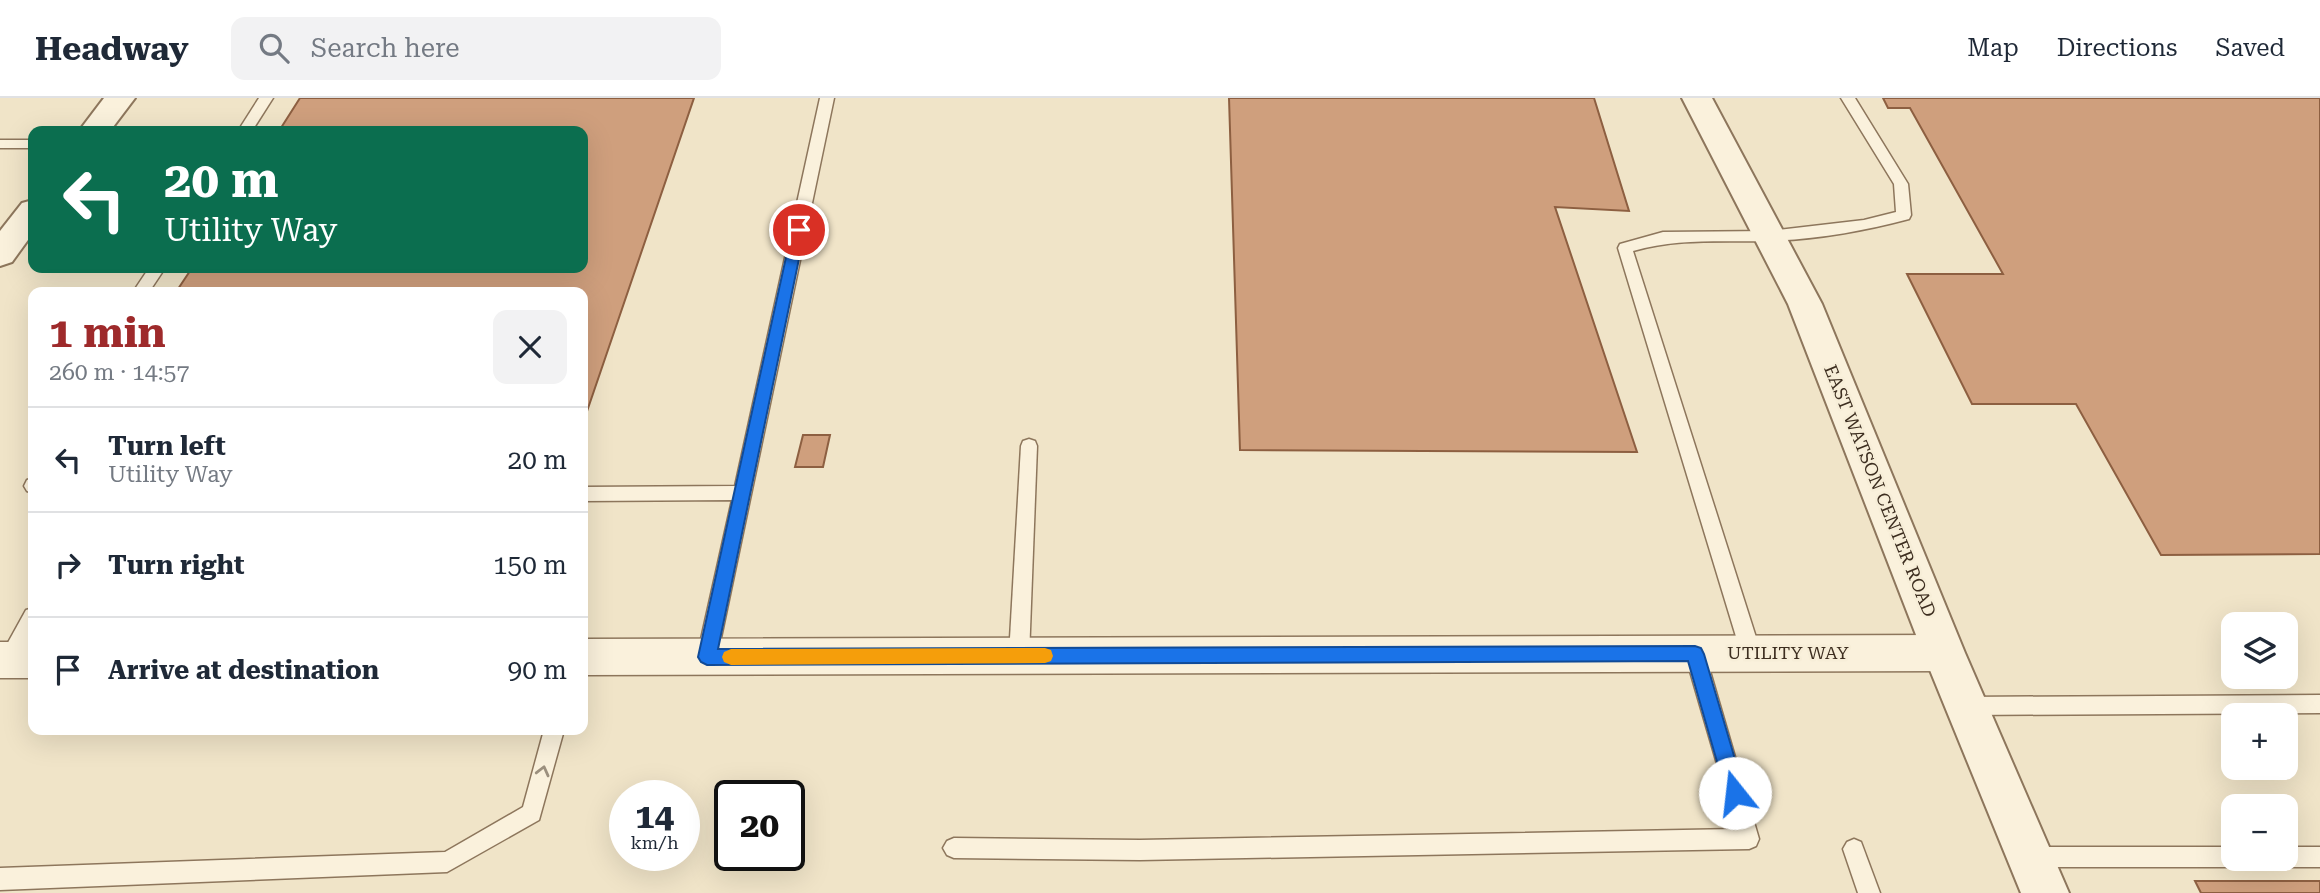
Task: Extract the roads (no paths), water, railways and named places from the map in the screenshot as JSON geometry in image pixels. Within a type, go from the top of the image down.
[{"type":"street","points":[[98,126],[120,98]]},
{"type":"street","name":"EAST WATSON CENTER ROAD","points":[[1697,98],[1805,304],[1944,653],[2045,893]]},
{"type":"street","points":[[0,254],[28,218]]},
{"type":"street","name":"UTILITY WAY","points":[[588,657],[1944,653]]},
{"type":"lane","points":[[248,126],[266,98]]},
{"type":"lane","points":[[707,657],[827,98]]},
{"type":"lane","points":[[1751,653],[1625,248],[1663,237],[1770,236],[1864,225],[1903,215],[1900,184],[1848,98]]},
{"type":"lane","points":[[0,144],[28,144]]},
{"type":"lane","points":[[1019,656],[1029,446]]},
{"type":"lane","points":[[588,494],[742,493]]},
{"type":"lane","points":[[14,660],[28,628]]},
{"type":"lane","points":[[954,848],[1140,850],[1749,839],[1695,654]]},
{"type":"lane","points":[[1966,706],[2320,704]]},
{"type":"lane","points":[[0,879],[447,862],[532,813],[553,735]]},
{"type":"lane","points":[[1854,849],[1868,893]]},
{"type":"lane","points":[[2030,857],[2221,857]]},
{"type":"lane","points":[[2298,857],[2320,857]]}]
